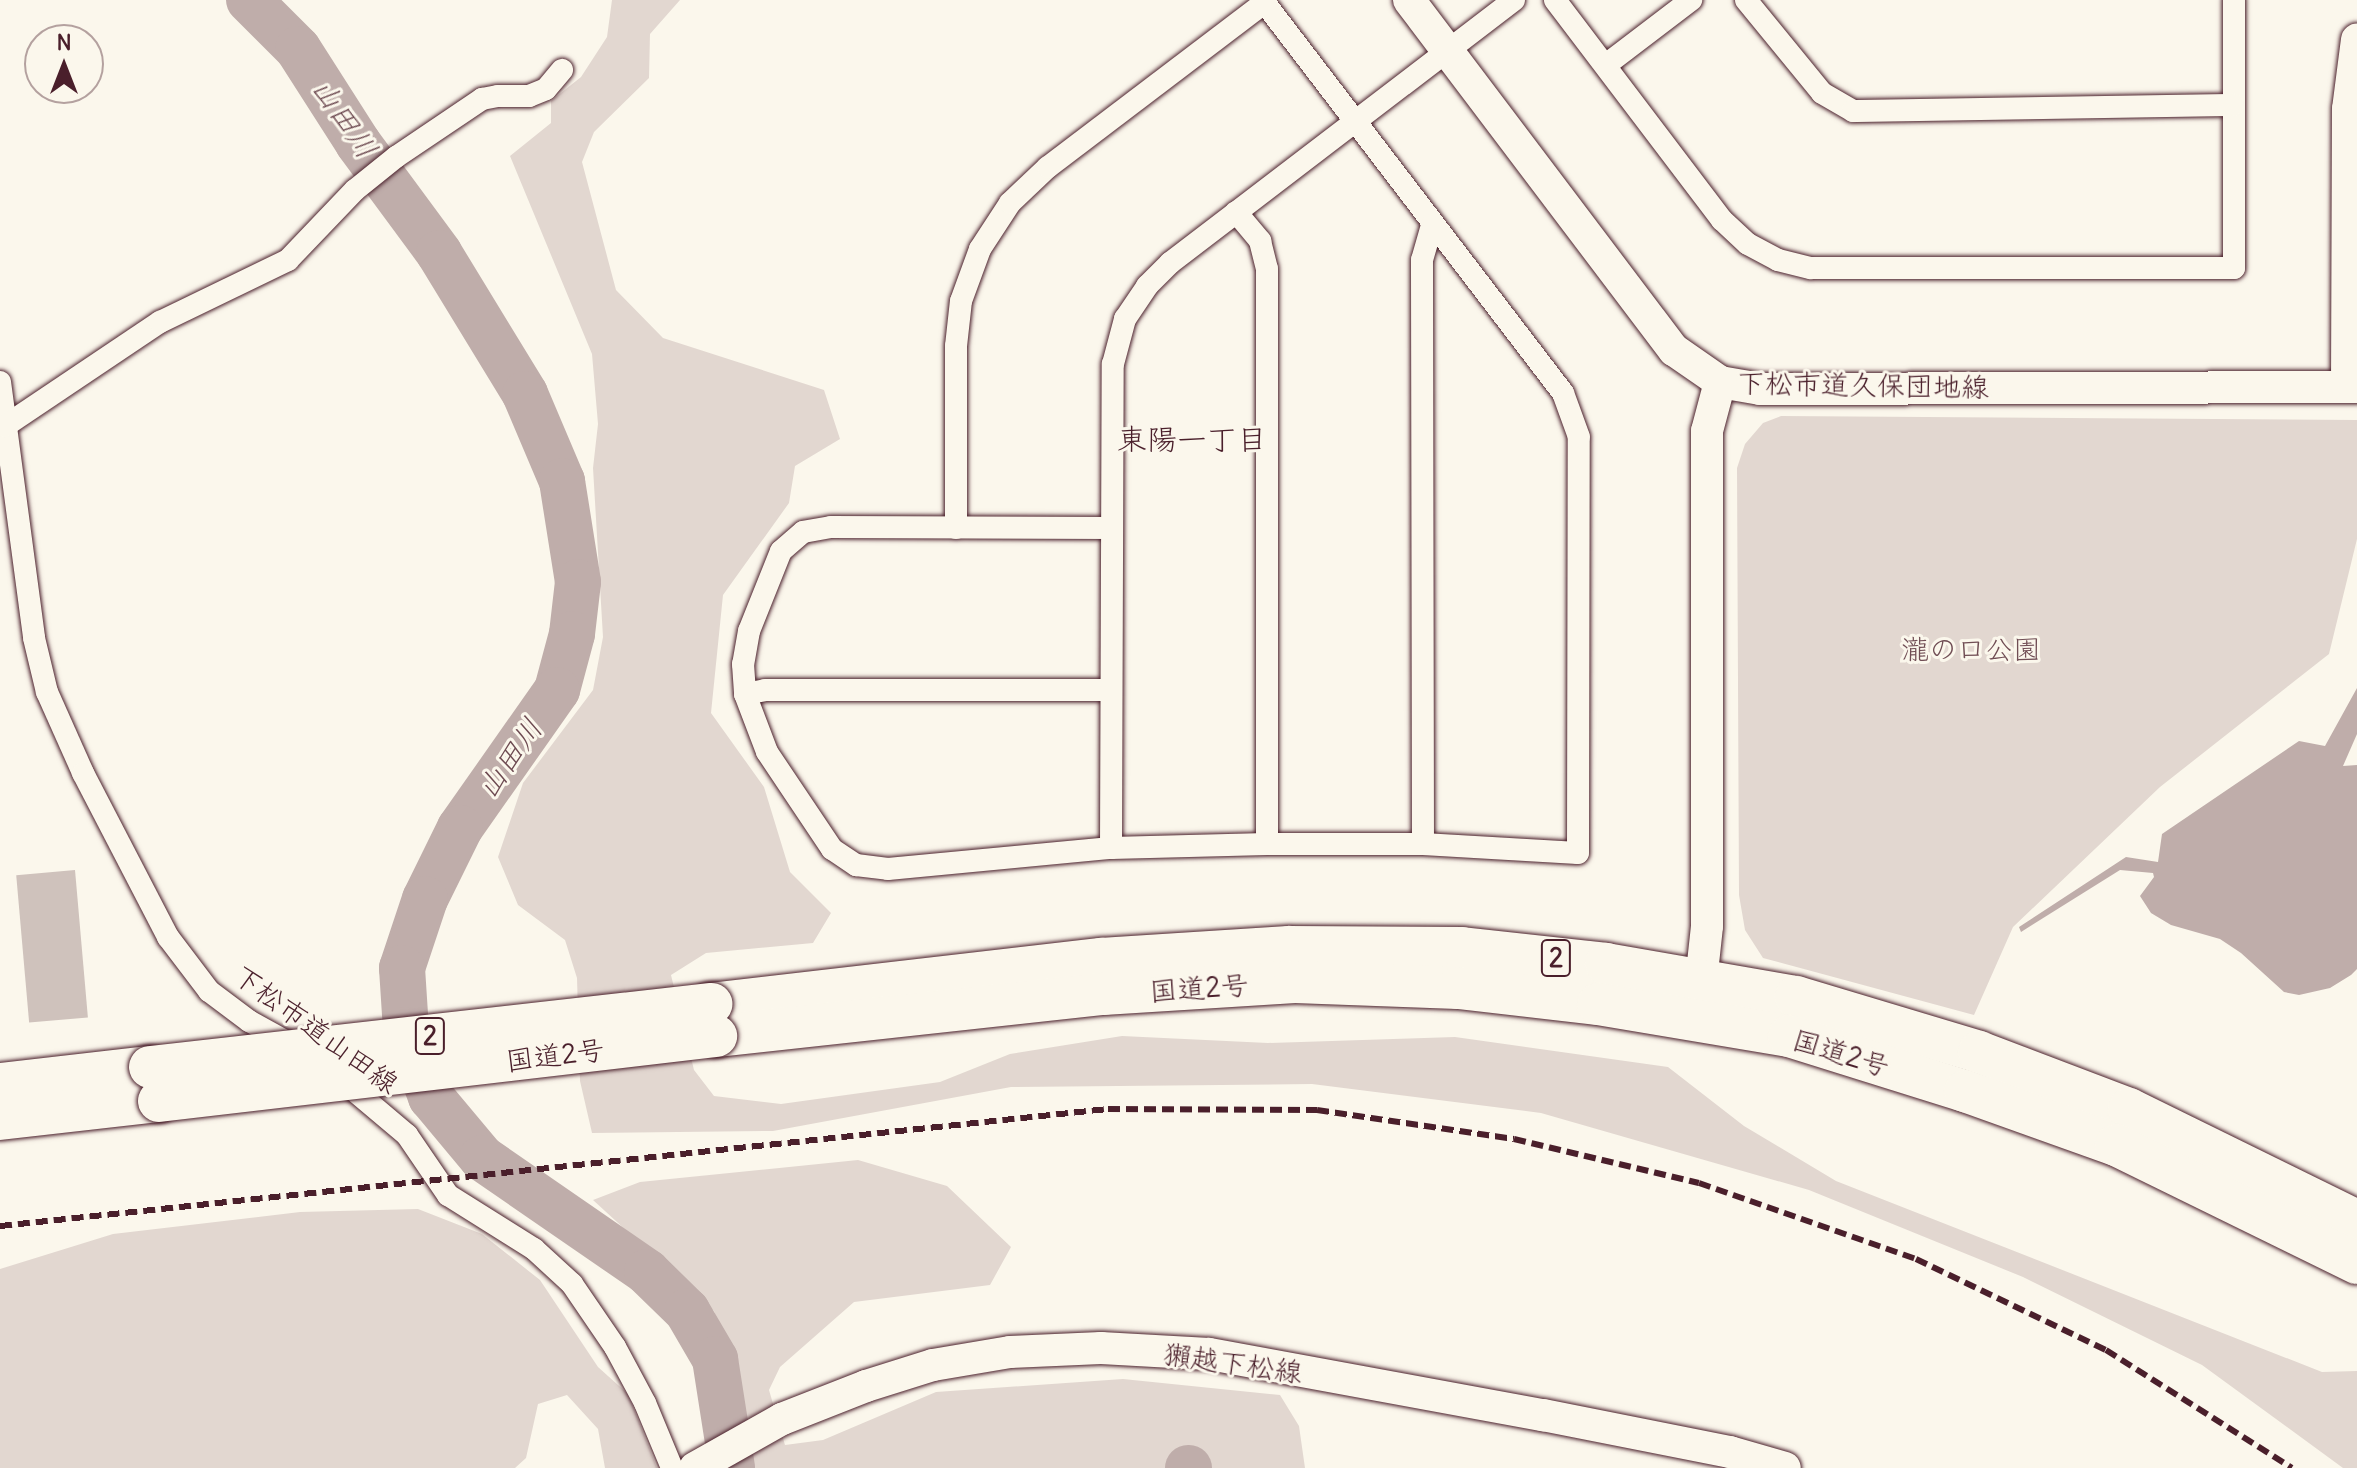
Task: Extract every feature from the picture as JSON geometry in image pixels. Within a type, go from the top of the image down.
[{"type":"highway","name":"国道2号","points":[[0,1119],[154,1084],[713,1020],[1295,982],[1700,999],[1796,997],[1979,1052],[2129,1109],[2357,1221]]},
{"type":"highway","name":"国道2号","points":[[1700,999],[1789,1036],[1965,1091],[2116,1145],[2357,1263]]},
{"type":"highway","name":"国道2号","points":[[0,1084],[154,1084]]},
{"type":"street","name":"下松市道久保団地線","points":[[1409,0],[1674,350],[1720,382],[1760,389],[2352,387]]},
{"type":"street","points":[[1111,848],[1113,364],[1125,319],[1147,286],[1236,212],[1514,0]]},
{"type":"street","points":[[1555,0],[1607,64],[1722,220],[1758,249],[1778,260],[1811,268],[2234,268],[2234,0]]},
{"type":"street","points":[[1607,64],[1691,0]]},
{"type":"street","points":[[1746,0],[1822,93],[1853,111],[2233,105]]},
{"type":"street","points":[[956,528],[956,346],[961,301],[980,249],[1010,203],[1048,167],[1263,2],[1357,120],[1432,224],[1563,393],[1579,437],[1578,853],[1423,844],[1267,844],[1111,848],[888,869],[856,865],[832,849],[767,752],[745,694],[743,664],[749,631],[781,551],[803,532],[831,527],[956,528],[1112,528]]},
{"type":"street","points":[[2352,387],[2348,109],[2357,40]]},
{"type":"street","points":[[5,426],[160,322],[288,260],[369,179],[482,99],[529,96],[546,89],[562,70]]},
{"type":"street","points":[[1236,212],[1260,241],[1267,269],[1267,844]]},
{"type":"street","points":[[1423,844],[1422,260],[1432,224]]},
{"type":"street","name":"下松市道山田線","points":[[0,382],[34,638],[47,692],[103,814],[168,937],[209,991],[249,1021],[292,1044],[371,1102],[407,1135],[448,1195],[492,1219],[534,1249],[572,1284],[615,1347],[645,1403],[672,1468]]},
{"type":"street","points":[[1700,999],[1707,926],[1707,431],[1720,382]]},
{"type":"street","points":[[745,694],[765,690],[1111,690]]},
{"type":"street","name":"獺越下松線","points":[[695,1468],[782,1419],[866,1386],[933,1365],[1010,1352],[1101,1348],[1209,1354],[1730,1452],[1785,1468]]},
{"type":"green space","points":[[612,0],[680,0],[650,34],[649,78],[594,132],[582,162],[616,290],[663,338],[824,390],[840,439],[795,466],[789,503],[723,595],[711,713],[764,787],[790,872],[831,913],[813,943],[706,953],[671,975],[694,1070],[714,1096],[781,1104],[940,1082],[1010,1054],[1122,1036],[1268,1043],[1455,1037],[1668,1067],[1744,1126],[1836,1181],[2322,1372],[2357,1371],[2357,1468],[2343,1468],[2202,1365],[2023,1277],[1809,1190],[1541,1113],[1312,1084],[1011,1087],[773,1131],[592,1133],[580,1081],[577,978],[565,940],[518,905],[498,857],[523,783],[593,690],[603,637],[593,468],[598,424],[592,354],[510,156],[551,123],[551,101],[581,77],[607,37]]},
{"type":"green space","name":"瀧の口公園","points":[[1781,416],[2357,420],[2357,539],[2329,654],[2160,787],[2013,927],[1974,1015],[1763,958],[1745,930],[1739,895],[1737,468],[1745,444],[1763,423]]},
{"type":"green space","points":[[858,1160],[947,1186],[1011,1247],[990,1285],[854,1302],[780,1367],[769,1390],[785,1445],[823,1440],[936,1392],[1123,1379],[1280,1395],[1299,1426],[1305,1468],[744,1468],[732,1369],[714,1311],[593,1200],[640,1182]]},
{"type":"green space","points":[[418,1209],[482,1234],[540,1280],[598,1367],[628,1394],[657,1468],[605,1468],[598,1429],[567,1395],[538,1404],[526,1458],[515,1468],[0,1468],[0,1269],[113,1234],[300,1212]]},
{"type":"shaded area","points":[[2357,688],[2357,734],[2343,766],[2357,765],[2357,969],[2351,975],[2330,988],[2299,995],[2284,992],[2241,953],[2220,939],[2171,925],[2151,913],[2140,896],[2154,877],[2153,873],[2120,870],[2021,932],[2019,927],[2126,857],[2158,862],[2162,834],[2299,741],[2325,746]]},
{"type":"building","points":[[75,870],[88,1017],[29,1023],[16,875]]},
{"type":"waterway","name":"山田川","points":[[249,0],[298,49],[358,143],[439,253],[525,394],[562,481],[578,582],[572,634],[557,690],[460,828],[425,899],[402,968],[406,1030],[431,1097],[482,1158],[647,1272],[687,1311],[715,1359],[732,1468]]},
{"type":"railway","points":[[0,1226],[1108,1109],[1317,1110],[1514,1139],[1699,1183],[1916,1259],[2106,1350],[2292,1468]]},
{"type":"district","name":"東陽一丁目","points":[[1192,439]]}]
